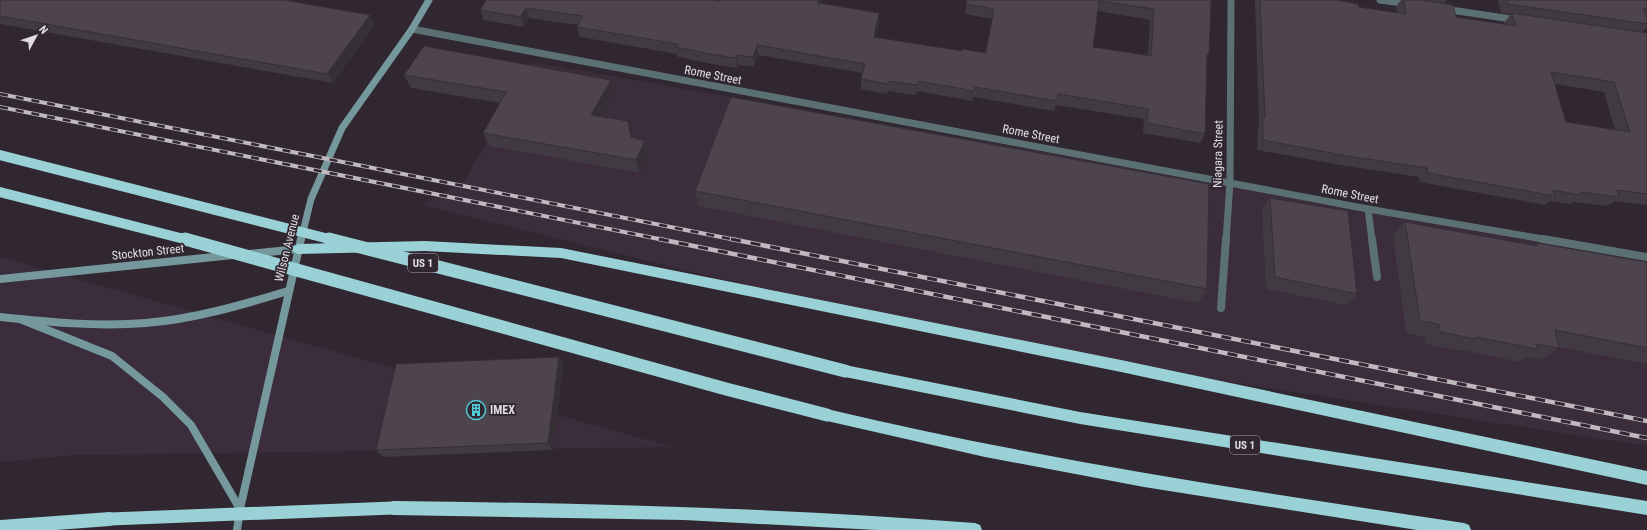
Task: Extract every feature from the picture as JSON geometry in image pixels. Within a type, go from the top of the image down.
[{"type":"highway","name":"US 1","points":[[0,155],[845,371],[962,396],[1146,429],[1647,508]]},
{"type":"highway","points":[[0,192],[188,240],[726,389],[827,415],[940,441],[1105,473],[1464,530]]},
{"type":"highway","points":[[298,249],[424,246],[561,253],[1121,366],[1647,478]]},
{"type":"highway","points":[[0,527],[110,519],[394,508],[608,511],[850,521],[975,530]]},
{"type":"main road","name":"Wilson Avenue","points":[[237,530],[240,509],[288,291],[311,199],[342,128],[412,30],[429,0]]},
{"type":"main road","name":"Stockton Street","points":[[0,279],[298,249]]},
{"type":"main road","points":[[0,317],[56,323],[146,324],[223,310],[288,291]]},
{"type":"main road","points":[[20,319],[112,356],[163,397],[191,424],[240,509]]},
{"type":"street","name":"Niagara Street","points":[[1221,308],[1230,183],[1231,0]]},
{"type":"street","points":[[1380,0],[1419,6]]},
{"type":"street","points":[[1435,8],[1529,22]]},
{"type":"street","name":"Rome Street","points":[[412,30],[1368,209],[1647,257]]},
{"type":"street","points":[[1368,209],[1377,277]]},
{"type":"shaded area","points":[[532,62],[1647,258],[1647,446],[989,345],[422,205],[465,180]]},
{"type":"shaded area","points":[[0,257],[672,447],[77,455],[0,462]]},
{"type":"building","points":[[0,0],[284,0],[370,15],[327,74],[0,16]]},
{"type":"building","points":[[486,0],[818,0],[818,3],[879,13],[874,37],[962,51],[962,49],[986,53],[994,9],[966,4],[967,0],[1211,0],[1209,54],[1207,54],[1205,134],[1147,123],[1148,109],[1058,94],[1057,101],[975,87],[974,91],[918,81],[917,85],[889,81],[888,84],[861,79],[865,64],[757,45],[753,57],[737,55],[736,58],[676,47],[677,44],[577,27],[583,16],[526,8],[520,17],[480,10]],"holes":[[[1099,1],[1154,9],[1151,56],[1093,47]]]},
{"type":"building","points":[[1260,0],[1337,0],[1358,4],[1359,7],[1406,14],[1404,0],[1422,0],[1453,5],[1456,17],[1516,26],[1512,13],[1647,33],[1647,194],[1617,190],[1619,197],[1580,192],[1581,195],[1553,190],[1555,196],[1428,173],[1427,168],[1347,156],[1263,140],[1263,117],[1265,118]],"holes":[[[1551,72],[1614,82],[1630,132],[1566,122]]]},
{"type":"building","points":[[1507,0],[1647,0],[1647,9],[1643,8],[1647,18],[1647,24],[1508,4]]},
{"type":"building","points":[[424,46],[611,80],[591,115],[628,121],[631,137],[645,141],[636,160],[483,133],[506,92],[404,75]]},
{"type":"building","points":[[731,97],[1209,184],[1207,289],[695,191]]},
{"type":"building","points":[[1270,198],[1348,211],[1357,294],[1275,277]]},
{"type":"building","points":[[1405,222],[1537,246],[1537,243],[1647,262],[1647,348],[1555,330],[1559,348],[1536,344],[1537,349],[1476,337],[1476,339],[1440,332],[1439,324],[1420,321]]},
{"type":"building","name":"IMEX","points":[[559,357],[548,443],[376,450],[396,364]]},
{"type":"railway","points":[[0,94],[736,240]]},
{"type":"railway","points":[[0,107],[664,240]]},
{"type":"railway","points":[[659,239],[1647,438]]},
{"type":"railway","points":[[731,239],[1647,421]]},
{"type":"place","name":"IMEX","points":[[476,410]]}]
